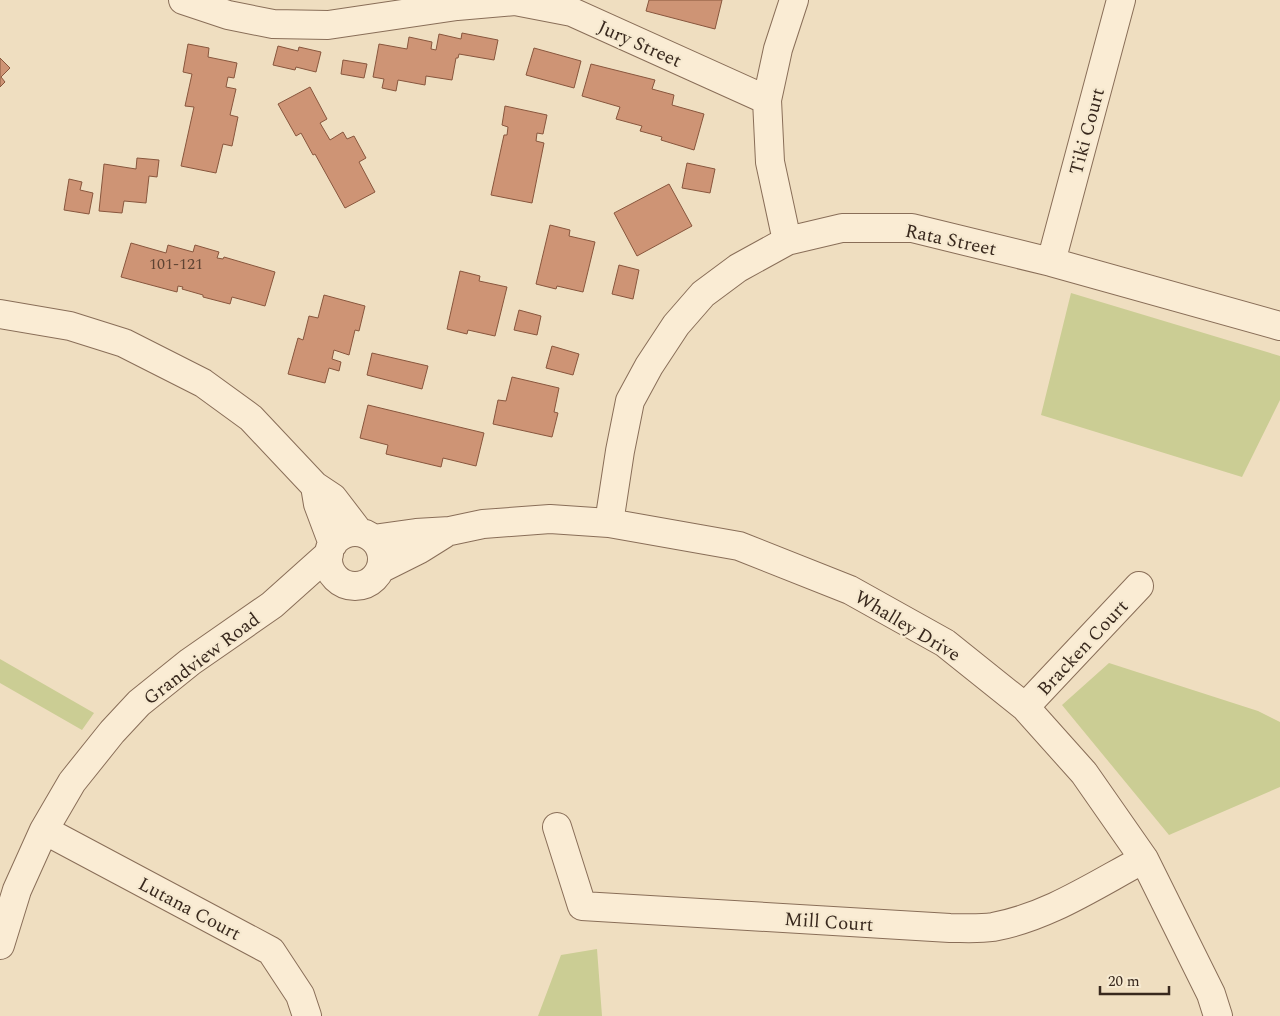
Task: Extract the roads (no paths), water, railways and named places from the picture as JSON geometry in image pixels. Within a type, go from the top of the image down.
[{"type":"street","name":"Jury Street","points":[[182,0],[229,8],[273,24],[328,25],[457,6],[515,2],[572,12],[767,100]]},
{"type":"street","points":[[787,241],[770,162],[767,100],[778,49],[794,0]]},
{"type":"street","name":"Tiki Court","points":[[1051,262],[1121,0]]},
{"type":"street","name":"Rata Street","points":[[609,523],[630,401],[649,366],[676,325],[703,294],[738,268],[787,241],[842,228],[912,228],[1051,262],[1280,326]]},
{"type":"street","points":[[0,314],[70,326],[124,343],[203,383],[251,418],[315,486],[333,498],[366,536],[378,545],[382,561],[380,569],[368,582],[360,585],[343,583],[337,579],[330,568],[328,561],[330,549],[315,486]]},
{"type":"street","name":"Whalley Drive","points":[[366,536],[450,531],[483,524],[550,519],[609,523],[739,546],[850,590],[945,643],[1025,707],[1084,772],[1144,859],[1211,994],[1218,1016]]},
{"type":"street","name":"Whalley Drive","points":[[380,569],[420,549],[450,531]]},
{"type":"street","points":[[330,549],[338,538],[344,534],[352,532],[366,536]]},
{"type":"street","name":"Grandview Road","points":[[0,945],[17,890],[44,830],[72,782],[112,732],[139,703],[190,662],[272,605],[330,549]]},
{"type":"street","name":"Grandview Road","points":[[272,605],[343,583]]},
{"type":"street","name":"Bracken Court","points":[[1025,707],[1139,586]]},
{"type":"street","name":"Mill Court","points":[[557,827],[582,906],[950,928],[991,927],[1023,919],[1048,910],[1144,859]]},
{"type":"street","name":"Lutana Court","points":[[44,830],[271,951],[300,995],[307,1016]]}]
